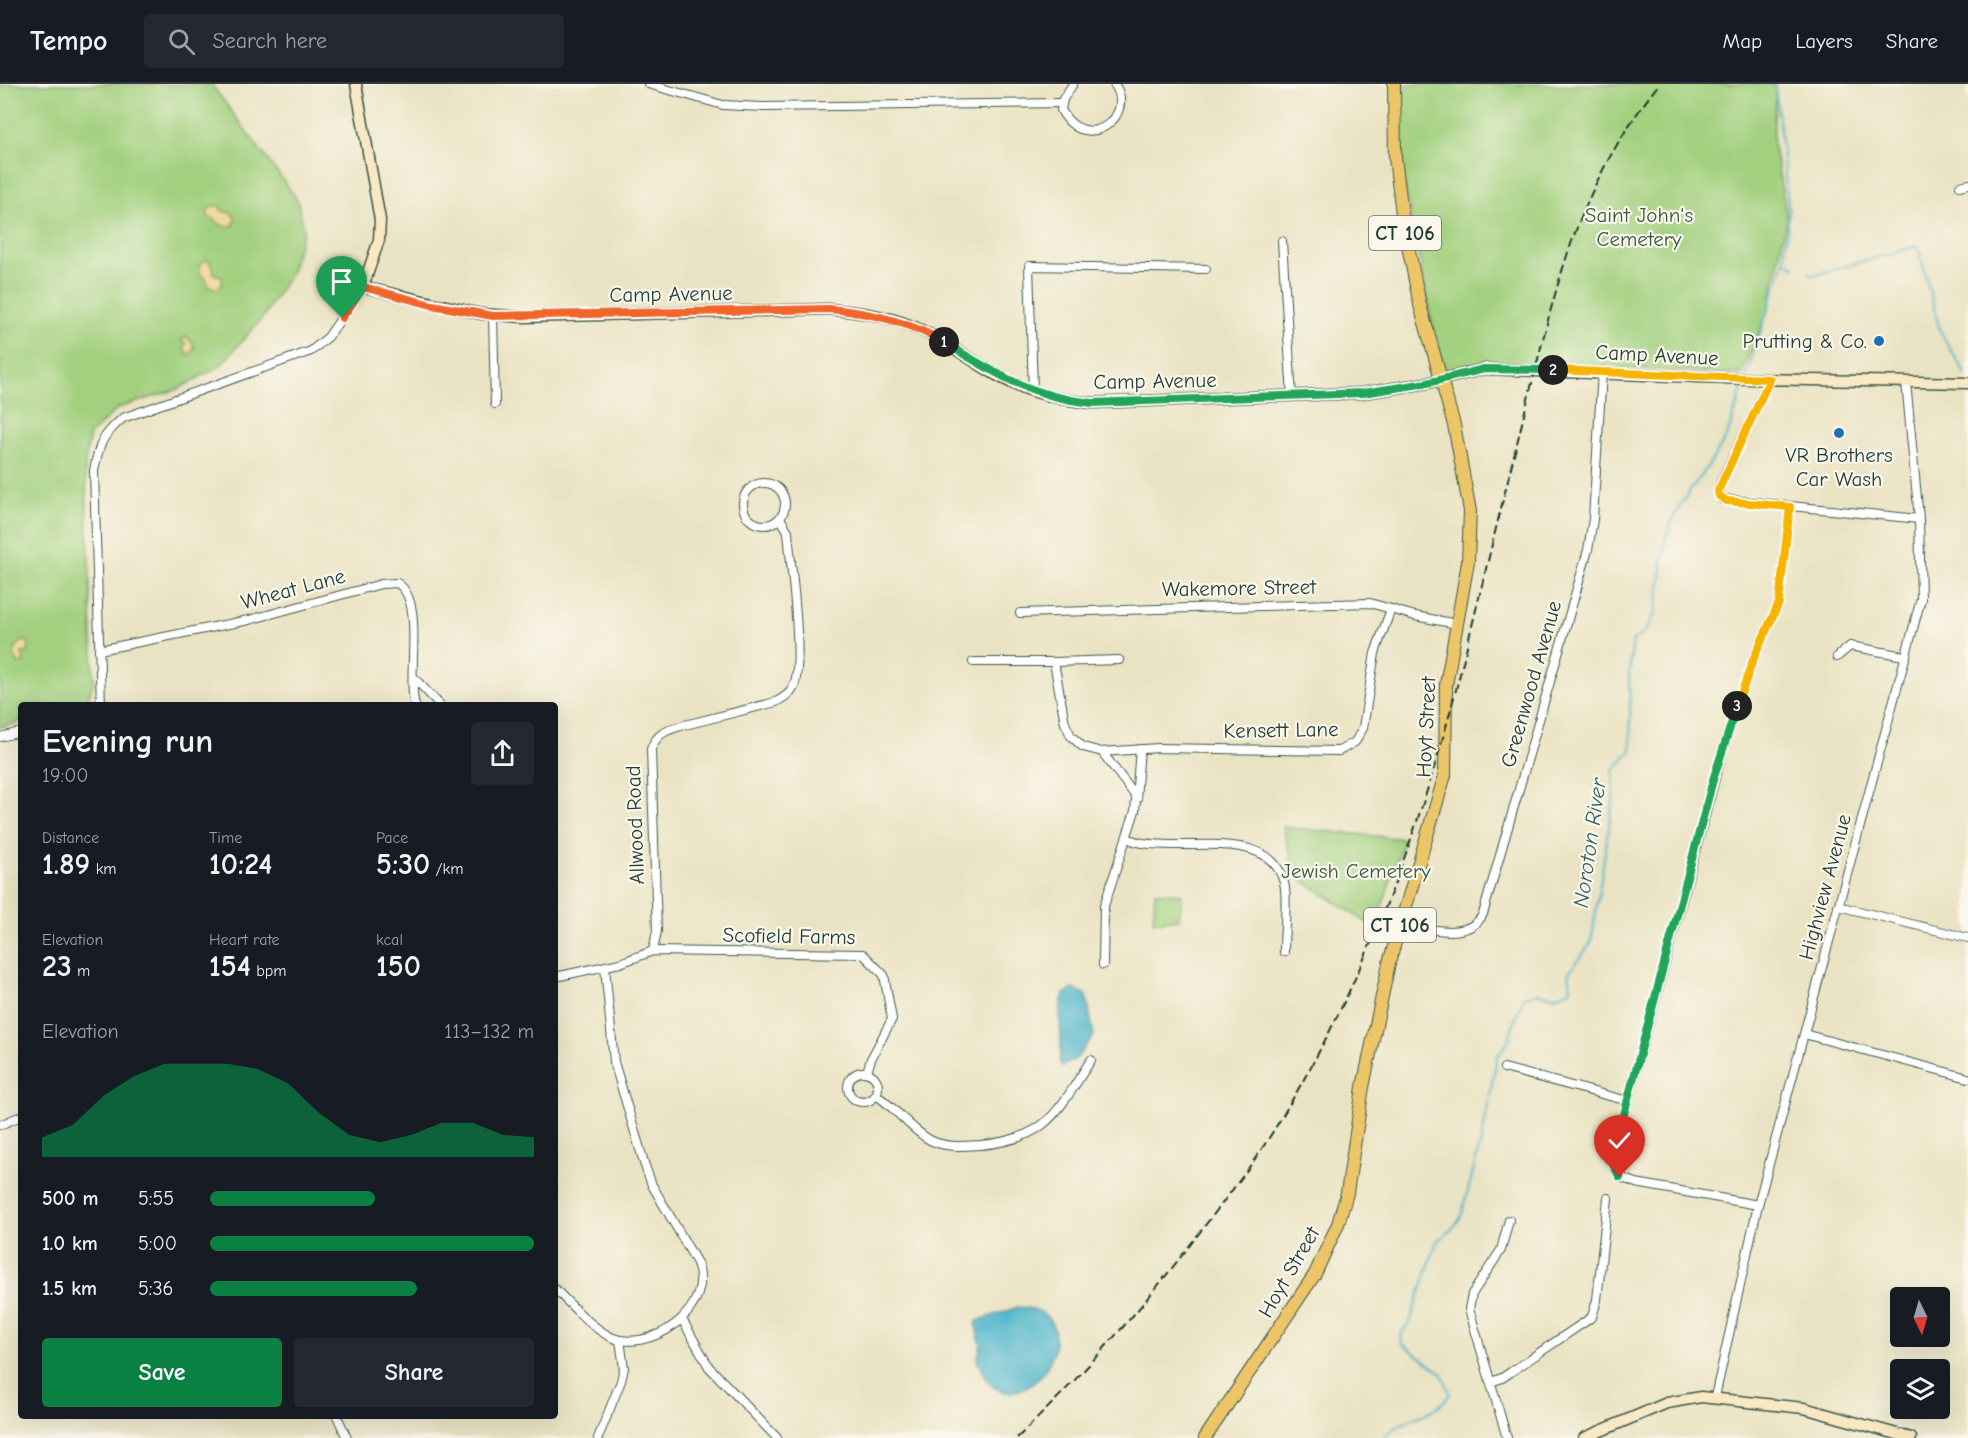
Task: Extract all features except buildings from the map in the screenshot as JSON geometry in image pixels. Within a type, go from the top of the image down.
[{"type":"main road","name":"Hoyt Street","points":[[1205,1438],[1314,1274],[1338,1224],[1347,1193],[1367,1066],[1401,923],[1444,784],[1447,750],[1446,686],[1468,562],[1470,520],[1466,487],[1442,378],[1420,305],[1403,221],[1395,158],[1394,84]]},
{"type":"street","points":[[101,702],[94,471],[98,449],[105,434],[123,418],[311,351],[328,338],[363,287],[379,240],[380,220],[356,84]]},
{"type":"street","points":[[648,84],[670,86],[723,105],[762,107],[1062,103]]},
{"type":"street","points":[[1073,84],[1062,103],[1062,110],[1070,124],[1084,131],[1099,130],[1117,114],[1119,94],[1114,84]]},
{"type":"street","points":[[1282,241],[1292,397]]},
{"type":"street","points":[[1032,391],[1029,266],[1206,269]]},
{"type":"street","name":"Camp Avenue","points":[[363,287],[432,305],[493,316],[828,309],[860,312],[919,329],[1001,378],[1032,391],[1061,400],[1092,403],[1363,393],[1484,369],[1602,371],[1747,379],[1968,383]]},
{"type":"street","points":[[493,316],[495,404]]},
{"type":"street","name":"Greenwood Avenue","points":[[1401,923],[1462,930],[1478,922],[1485,908],[1588,550],[1593,519],[1602,371]]},
{"type":"street","points":[[1770,379],[1722,480],[1719,496],[1733,502],[1919,519]]},
{"type":"street","name":"Highview Avenue","points":[[1715,1397],[1758,1205],[1922,591],[1919,519],[1906,382]]},
{"type":"street","name":"Allwood Road","points":[[765,483],[777,487],[785,498],[784,512],[780,518],[762,525],[751,520],[743,503],[748,491],[765,483]]},
{"type":"street","points":[[1758,1205],[1636,1183],[1620,1177],[1614,1166],[1615,1148],[1725,742],[1753,660],[1779,603],[1790,507]]},
{"type":"street","name":"Allwood Road","points":[[653,951],[657,931],[651,749],[653,742],[667,730],[776,702],[787,695],[795,682],[797,652],[788,531],[780,518]]},
{"type":"street","name":"Wheat Lane","points":[[99,650],[214,627],[381,584],[397,583],[405,588],[410,601],[414,678],[412,691],[415,702]]},
{"type":"street","name":"Wakemore Street","points":[[1020,614],[1359,603],[1381,604],[1391,609],[1456,624]]},
{"type":"street","name":"Kensett Lane","points":[[1054,662],[1065,723],[1071,736],[1083,747],[1102,752],[1140,749],[1330,751],[1349,747],[1363,728],[1375,653],[1391,609]]},
{"type":"street","points":[[1838,657],[1850,646],[1904,656]]},
{"type":"street","points":[[973,662],[1119,660]]},
{"type":"street","points":[[414,678],[437,702]]},
{"type":"street","points":[[0,737],[18,733]]},
{"type":"street","points":[[1102,965],[1104,906],[1127,838],[1137,798],[1140,749]]},
{"type":"street","name":"Kensett Lane","points":[[1102,752],[1137,798]]},
{"type":"street","points":[[1127,838],[1143,844],[1244,847],[1266,856],[1278,868],[1284,885],[1284,952]]},
{"type":"street","points":[[1838,906],[1968,938]]},
{"type":"street","points":[[558,976],[605,967],[653,951]]},
{"type":"street","name":"Scofield Farms","points":[[653,951],[863,954],[885,975],[892,1019],[871,1059],[867,1072],[852,1076],[849,1091],[860,1102],[869,1101],[876,1095]]},
{"type":"street","points":[[558,1292],[590,1321],[620,1340],[649,1337],[683,1321],[698,1295],[701,1276],[645,1166],[614,1062],[605,967]]},
{"type":"street","points":[[1804,1034],[1968,1078]]},
{"type":"street","points":[[867,1072],[878,1082],[876,1095],[919,1132],[937,1143],[964,1146],[999,1143],[1019,1138],[1048,1122],[1091,1060]]},
{"type":"street","points":[[1504,1068],[1628,1101]]},
{"type":"street","points":[[0,1125],[18,1117]]},
{"type":"street","points":[[1491,1382],[1502,1378],[1592,1317],[1597,1300],[1608,1198]]},
{"type":"street","points":[[1507,1438],[1471,1321],[1469,1302],[1501,1250],[1509,1220]]},
{"type":"street","points":[[683,1321],[709,1367],[777,1438]]},
{"type":"street","points":[[598,1438],[624,1368],[620,1340]]},
{"type":"street","points":[[1587,1438],[1674,1401],[1715,1397],[1804,1408],[1911,1438]]},
{"type":"street","points":[[338,1419],[346,1438]]},
{"type":"green space","points":[[0,84],[211,84],[297,199],[304,229],[291,272],[264,316],[220,366],[178,389],[118,408],[90,435],[85,460],[94,681],[87,702],[18,702],[18,723],[0,727]]},
{"type":"green space","name":"Saint John's Cemetery","points":[[1401,84],[1776,84],[1773,142],[1787,218],[1769,308],[1741,375],[1642,369],[1471,365],[1444,371],[1430,314],[1399,155]]},
{"type":"green space","name":"Jewish Cemetery","points":[[1283,827],[1404,839],[1375,928],[1296,876]]},
{"type":"green space","points":[[1155,892],[1182,894],[1179,919],[1153,922]]},
{"type":"sand","points":[[217,205],[223,211],[232,213],[235,219],[233,226],[223,226],[207,215],[209,208]]},
{"type":"sand","points":[[207,259],[213,267],[214,274],[222,277],[222,284],[218,289],[208,286],[207,280],[201,275],[199,266]]},
{"type":"sand","points":[[187,336],[195,347],[189,356],[184,348],[186,343],[181,340]]},
{"type":"sand","points":[[24,640],[29,643],[28,652],[22,653],[24,663],[19,664],[13,655],[17,646]]},
{"type":"water","points":[[1073,989],[1086,994],[1094,1035],[1076,1059],[1062,1066],[1059,1062],[1061,1002],[1064,994]]},
{"type":"water","points":[[1018,1307],[1040,1312],[1051,1323],[1055,1337],[1053,1352],[1047,1367],[1024,1389],[1009,1392],[992,1386],[977,1361],[981,1344],[976,1327],[977,1321]]},
{"type":"waterway","name":"Noroton River","points":[[1746,376],[1784,261],[1789,213],[1775,84]]},
{"type":"waterway","points":[[1809,273],[1814,275],[1918,246],[1940,331],[1965,374]]},
{"type":"waterway","points":[[1784,261],[1795,266]]},
{"type":"waterway","name":"Noroton River","points":[[1384,1438],[1400,1425],[1437,1407],[1450,1393],[1442,1373],[1401,1343],[1402,1332],[1410,1322],[1437,1241],[1451,1230],[1461,1217],[1482,1138],[1497,1057],[1508,1041],[1523,998],[1537,993],[1554,996],[1571,990],[1569,972],[1591,943],[1614,794],[1613,771],[1631,750],[1629,672],[1633,640],[1644,633],[1656,609],[1666,538],[1671,524],[1685,498],[1712,461],[1727,435],[1744,382]]},
{"type":"railway","points":[[1017,1438],[1090,1364],[1135,1313],[1232,1191],[1262,1149],[1310,1068],[1364,960],[1408,847],[1445,732],[1519,433],[1562,272],[1590,196],[1609,159],[1631,122],[1659,84]]},
{"type":"place","name":"Prutting & Co.","points":[[1879,341]]},
{"type":"place","name":"VR Brothers Car Wash","points":[[1839,433]]},
{"type":"route","points":[[342,318],[363,287],[432,305],[493,316],[828,309],[860,312],[891,319],[919,329],[941,340],[1001,378],[1032,391],[1061,400],[1092,403],[1363,393],[1427,383],[1460,373],[1484,369],[1602,371],[1770,379],[1718,491],[1719,496],[1727,501],[1790,507],[1783,587],[1773,619],[1753,660],[1713,780],[1615,1148],[1614,1166],[1620,1177]]}]
